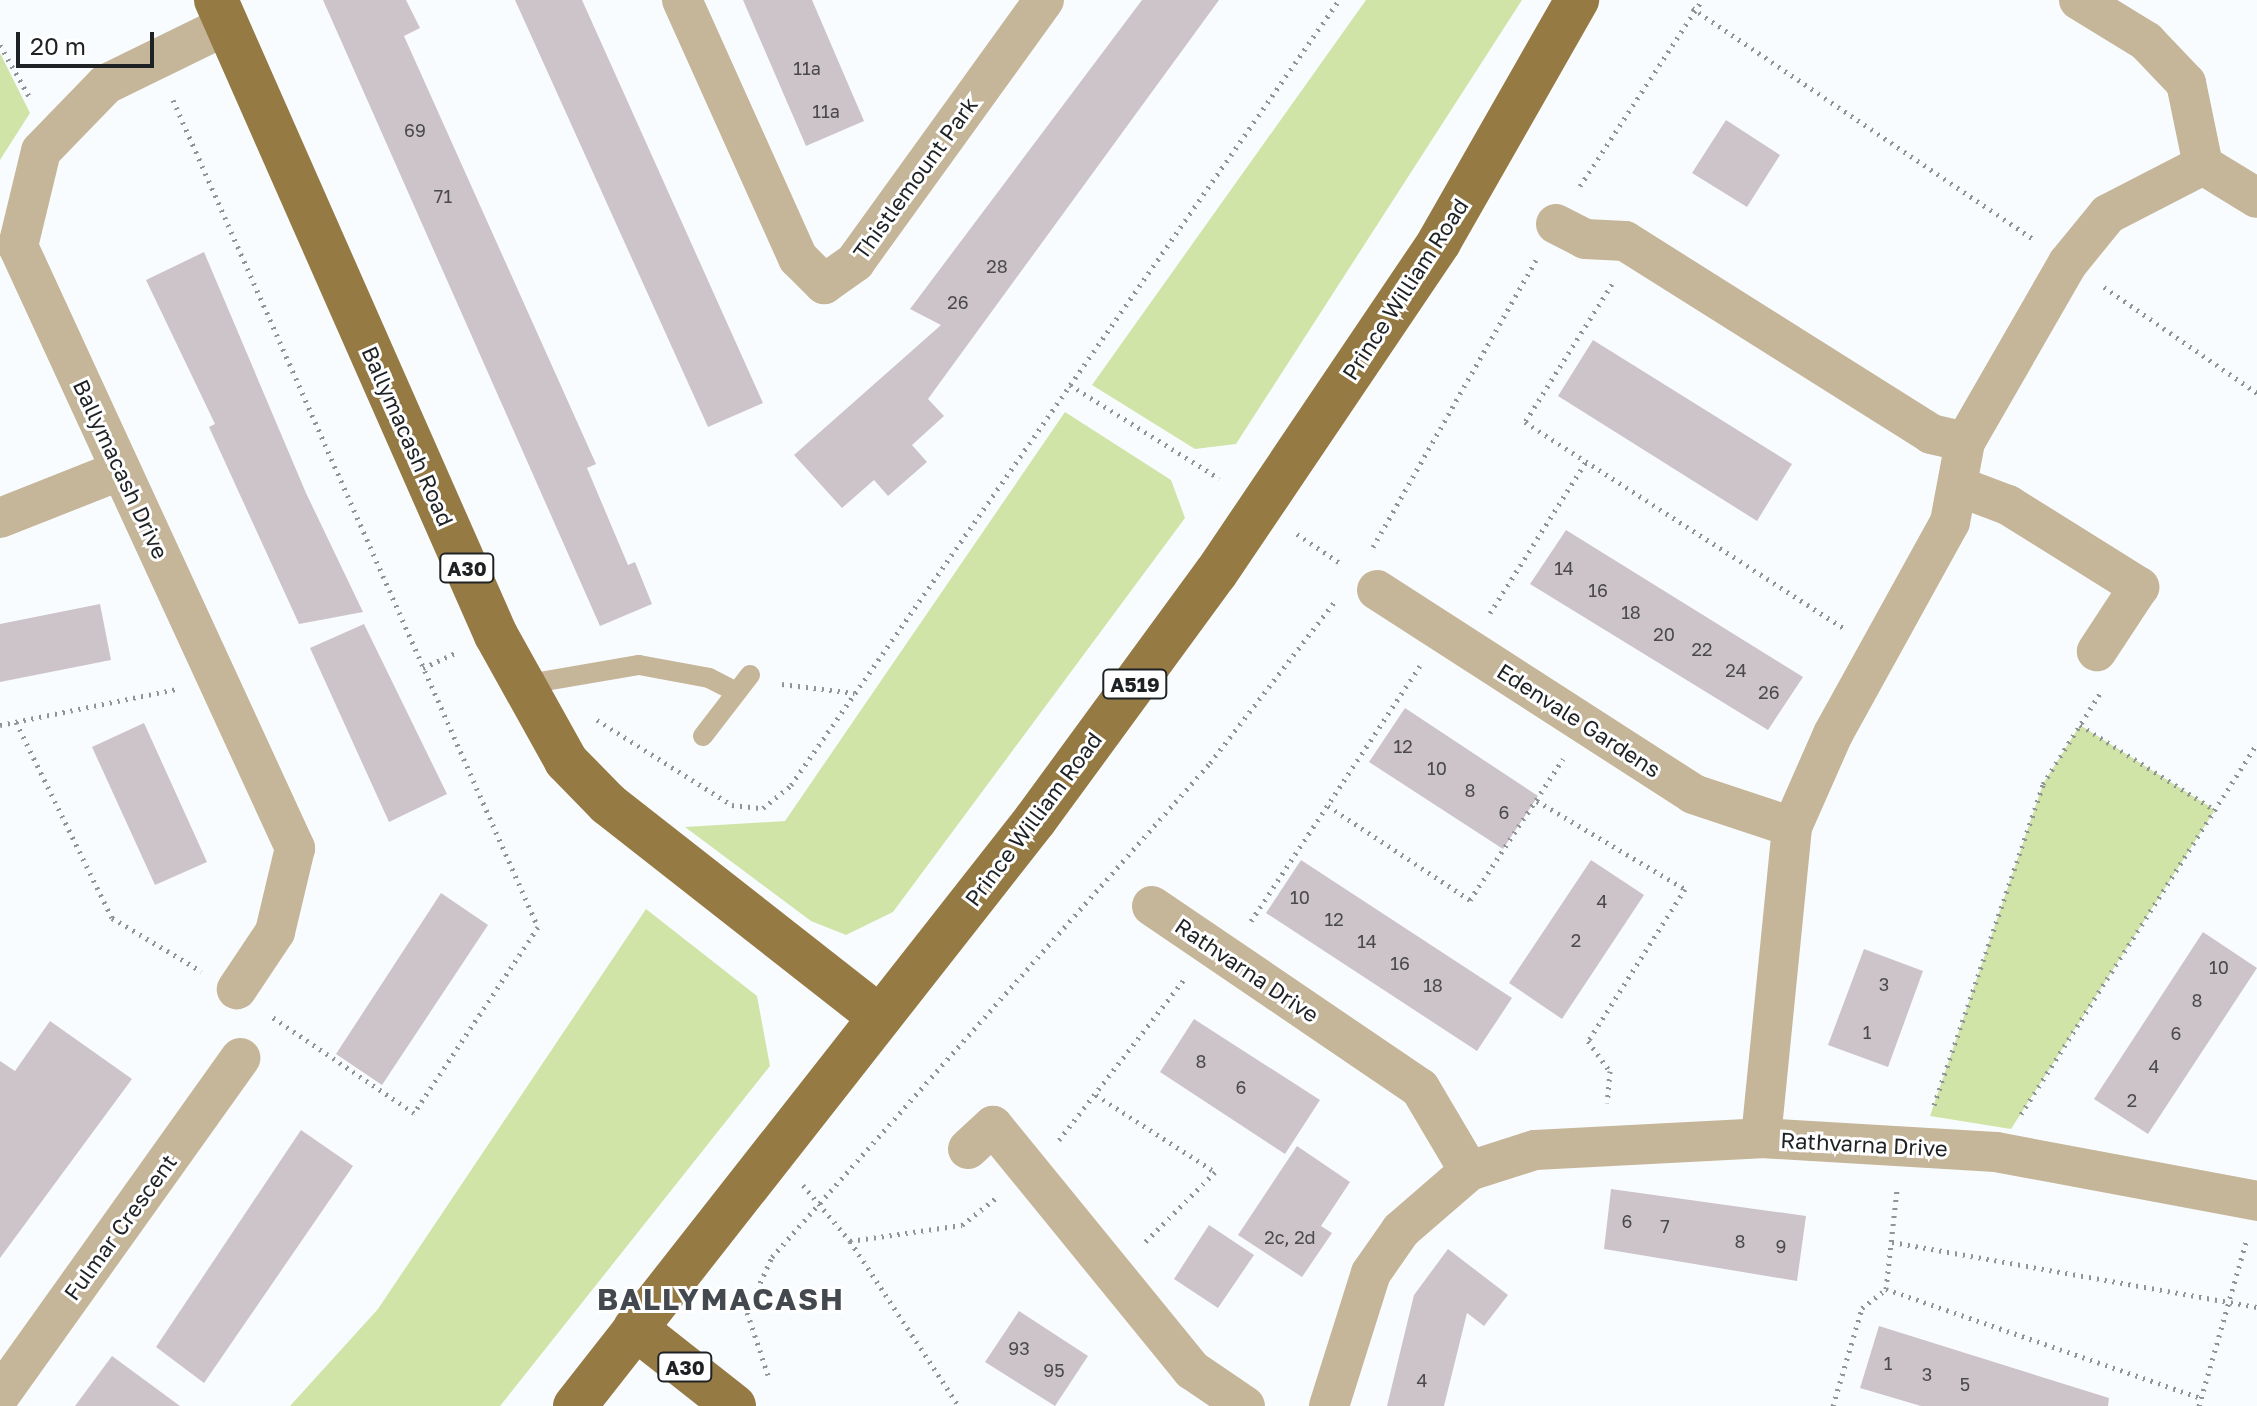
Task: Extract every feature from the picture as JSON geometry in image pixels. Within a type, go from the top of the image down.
[{"type":"main road","name":"Prince William Road","points":[[575,1406],[878,1016],[1035,820],[1216,573],[1439,242],[1577,0]]},
{"type":"main road","name":"Ballymacash Road","points":[[221,12],[526,694],[566,761],[608,804],[878,1016]]},
{"type":"main road","name":"A30","points":[[635,1328],[750,1394]]},
{"type":"street","name":"Thistlemount Park","points":[[682,0],[798,258],[824,284],[855,262],[1044,0]]},
{"type":"street","points":[[2079,0],[2146,41],[2186,83],[2203,165],[2257,198]]},
{"type":"street","name":"Ballymacash Drive","points":[[221,12],[155,59],[106,84],[65,127],[32,168],[18,246],[295,848],[275,932],[237,989]]},
{"type":"street","points":[[1761,1138],[1792,827],[1877,650],[1950,522],[1960,487],[1965,442],[2007,364],[2068,263],[2108,214],[2203,165]]},
{"type":"street","points":[[1556,224],[1585,239],[1635,248],[1931,434],[1965,442]]},
{"type":"street","points":[[0,518],[121,470]]},
{"type":"street","points":[[1960,487],[2008,505],[2139,587],[2097,651]]},
{"type":"street","name":"Edenvale Gardens","points":[[1366,582],[1693,794],[1792,827]]},
{"type":"street","name":"Rathvarna Drive","points":[[1152,906],[1420,1088],[1469,1171]]},
{"type":"street","name":"Fulmar Crescent","points":[[0,1395],[240,1058]]},
{"type":"street","points":[[968,1149],[993,1126],[1085,1230],[1110,1278],[1192,1370],[1245,1406]]},
{"type":"street","name":"Rathvarna Drive","points":[[1329,1406],[1371,1273],[1401,1230],[1469,1171],[1535,1150],[1761,1138],[1996,1152],[2256,1199]]},
{"type":"lane","points":[[526,694],[639,665],[709,678],[736,692]]},
{"type":"lane","points":[[703,736],[750,675]]},
{"type":"path","points":[[526,694],[613,724],[686,782],[732,805],[763,808],[791,785],[1339,0]]},
{"type":"path","points":[[750,1394],[769,1371],[747,1312],[772,1257],[1210,763],[1366,582],[1403,505],[1556,224],[1692,8],[1702,0]]},
{"type":"path","points":[[1692,8],[2257,393]]},
{"type":"path","points":[[0,45],[23,92],[65,127]]},
{"type":"path","points":[[155,59],[538,927]]},
{"type":"path","points":[[1635,248],[1525,422],[1877,650]]},
{"type":"path","points":[[1070,385],[1219,478]]},
{"type":"path","points":[[850,1241],[962,1225],[1032,1170],[1218,951],[1586,462]]},
{"type":"path","points":[[1297,534],[1366,582]]},
{"type":"path","points":[[1833,1406],[1862,1308],[1886,1289],[1910,1147],[2043,784],[2107,682],[2097,651]]},
{"type":"path","points":[[0,725],[175,689],[214,671]]},
{"type":"path","points":[[750,675],[854,693]]},
{"type":"path","points":[[1328,806],[1470,900],[1586,724]]},
{"type":"path","points":[[2080,725],[2215,810]]},
{"type":"path","points":[[1996,1152],[2257,744]]},
{"type":"path","points":[[1537,801],[1685,889],[1588,1041],[1610,1071],[1603,1145]]},
{"type":"path","points":[[1096,1095],[1215,1172],[1110,1278]]},
{"type":"path","points":[[769,1156],[821,1200],[959,1406]]},
{"type":"path","points":[[1892,1242],[2231,1298],[2257,1307]]},
{"type":"path","points":[[2199,1406],[2240,1266]]},
{"type":"path","points":[[1886,1289],[2201,1398]]},
{"type":"green space","points":[[1366,0],[1522,0],[1236,444],[1195,449],[1092,385]]},
{"type":"green space","points":[[0,53],[30,113],[0,160]]},
{"type":"green space","points":[[1065,412],[1171,480],[1185,518],[893,912],[846,935],[811,921],[685,827],[785,821]]},
{"type":"green space","points":[[2080,725],[2215,810],[2011,1129],[1930,1116],[2043,784]]},
{"type":"green space","points":[[646,909],[757,996],[770,1066],[500,1406],[290,1406],[378,1309]]},
{"type":"building","points":[[323,0],[406,0],[420,28],[404,36],[596,464],[587,468],[628,565],[635,562],[652,604],[600,626]]},
{"type":"building","points":[[515,0],[582,0],[763,403],[708,427]]},
{"type":"building","points":[[743,0],[812,0],[864,121],[806,146]]},
{"type":"building","points":[[1142,0],[1219,0],[928,399],[944,416],[912,445],[927,462],[888,496],[874,480],[842,508],[794,455],[941,325],[910,309]]},
{"type":"building","points":[[1726,120],[1780,155],[1747,207],[1692,173]]},
{"type":"building","points":[[204,252],[306,493],[363,612],[299,624],[209,427],[215,424],[146,280]]},
{"type":"building","points":[[1593,340],[1792,464],[1757,521],[1558,396]]},
{"type":"building","points":[[1566,530],[1803,677],[1768,730],[1530,584]]},
{"type":"building","points":[[100,604],[111,660],[0,682],[0,624]]},
{"type":"building","points":[[364,624],[447,794],[389,822],[310,648]]},
{"type":"building","points":[[1405,708],[1538,796],[1503,849],[1369,762]]},
{"type":"building","points":[[144,723],[207,862],[155,885],[92,747]]},
{"type":"building","points":[[1301,860],[1512,998],[1477,1051],[1266,913]]},
{"type":"building","points":[[1591,860],[1644,895],[1562,1019],[1509,983]]},
{"type":"building","points":[[441,893],[488,925],[382,1085],[336,1054]]},
{"type":"building","points":[[2203,932],[2257,968],[2148,1134],[2094,1099]]},
{"type":"building","points":[[1864,949],[1923,971],[1888,1067],[1828,1045]]},
{"type":"building","points":[[1194,1019],[1320,1100],[1285,1154],[1160,1072]]},
{"type":"building","points":[[50,1021],[132,1079],[0,1258],[0,1061],[15,1071]]},
{"type":"building","points":[[301,1130],[353,1166],[204,1383],[156,1347]]},
{"type":"building","points":[[1297,1146],[1350,1182],[1321,1226],[1332,1233],[1302,1277],[1238,1235]]},
{"type":"building","points":[[1611,1189],[1806,1216],[1797,1281],[1604,1249]]},
{"type":"building","points":[[1209,1225],[1254,1255],[1218,1308],[1174,1279]]},
{"type":"building","points":[[1448,1249],[1508,1295],[1484,1326],[1467,1313],[1444,1406],[1387,1406],[1414,1295]]},
{"type":"building","points":[[1019,1311],[1088,1356],[1055,1406],[985,1362]]},
{"type":"building","points":[[1879,1326],[2109,1398],[2108,1406],[1921,1406],[1860,1388]]},
{"type":"building","points":[[112,1356],[180,1406],[75,1406]]},
{"type":"district","name":"BALLYMACASH","points":[[721,1299]]}]
